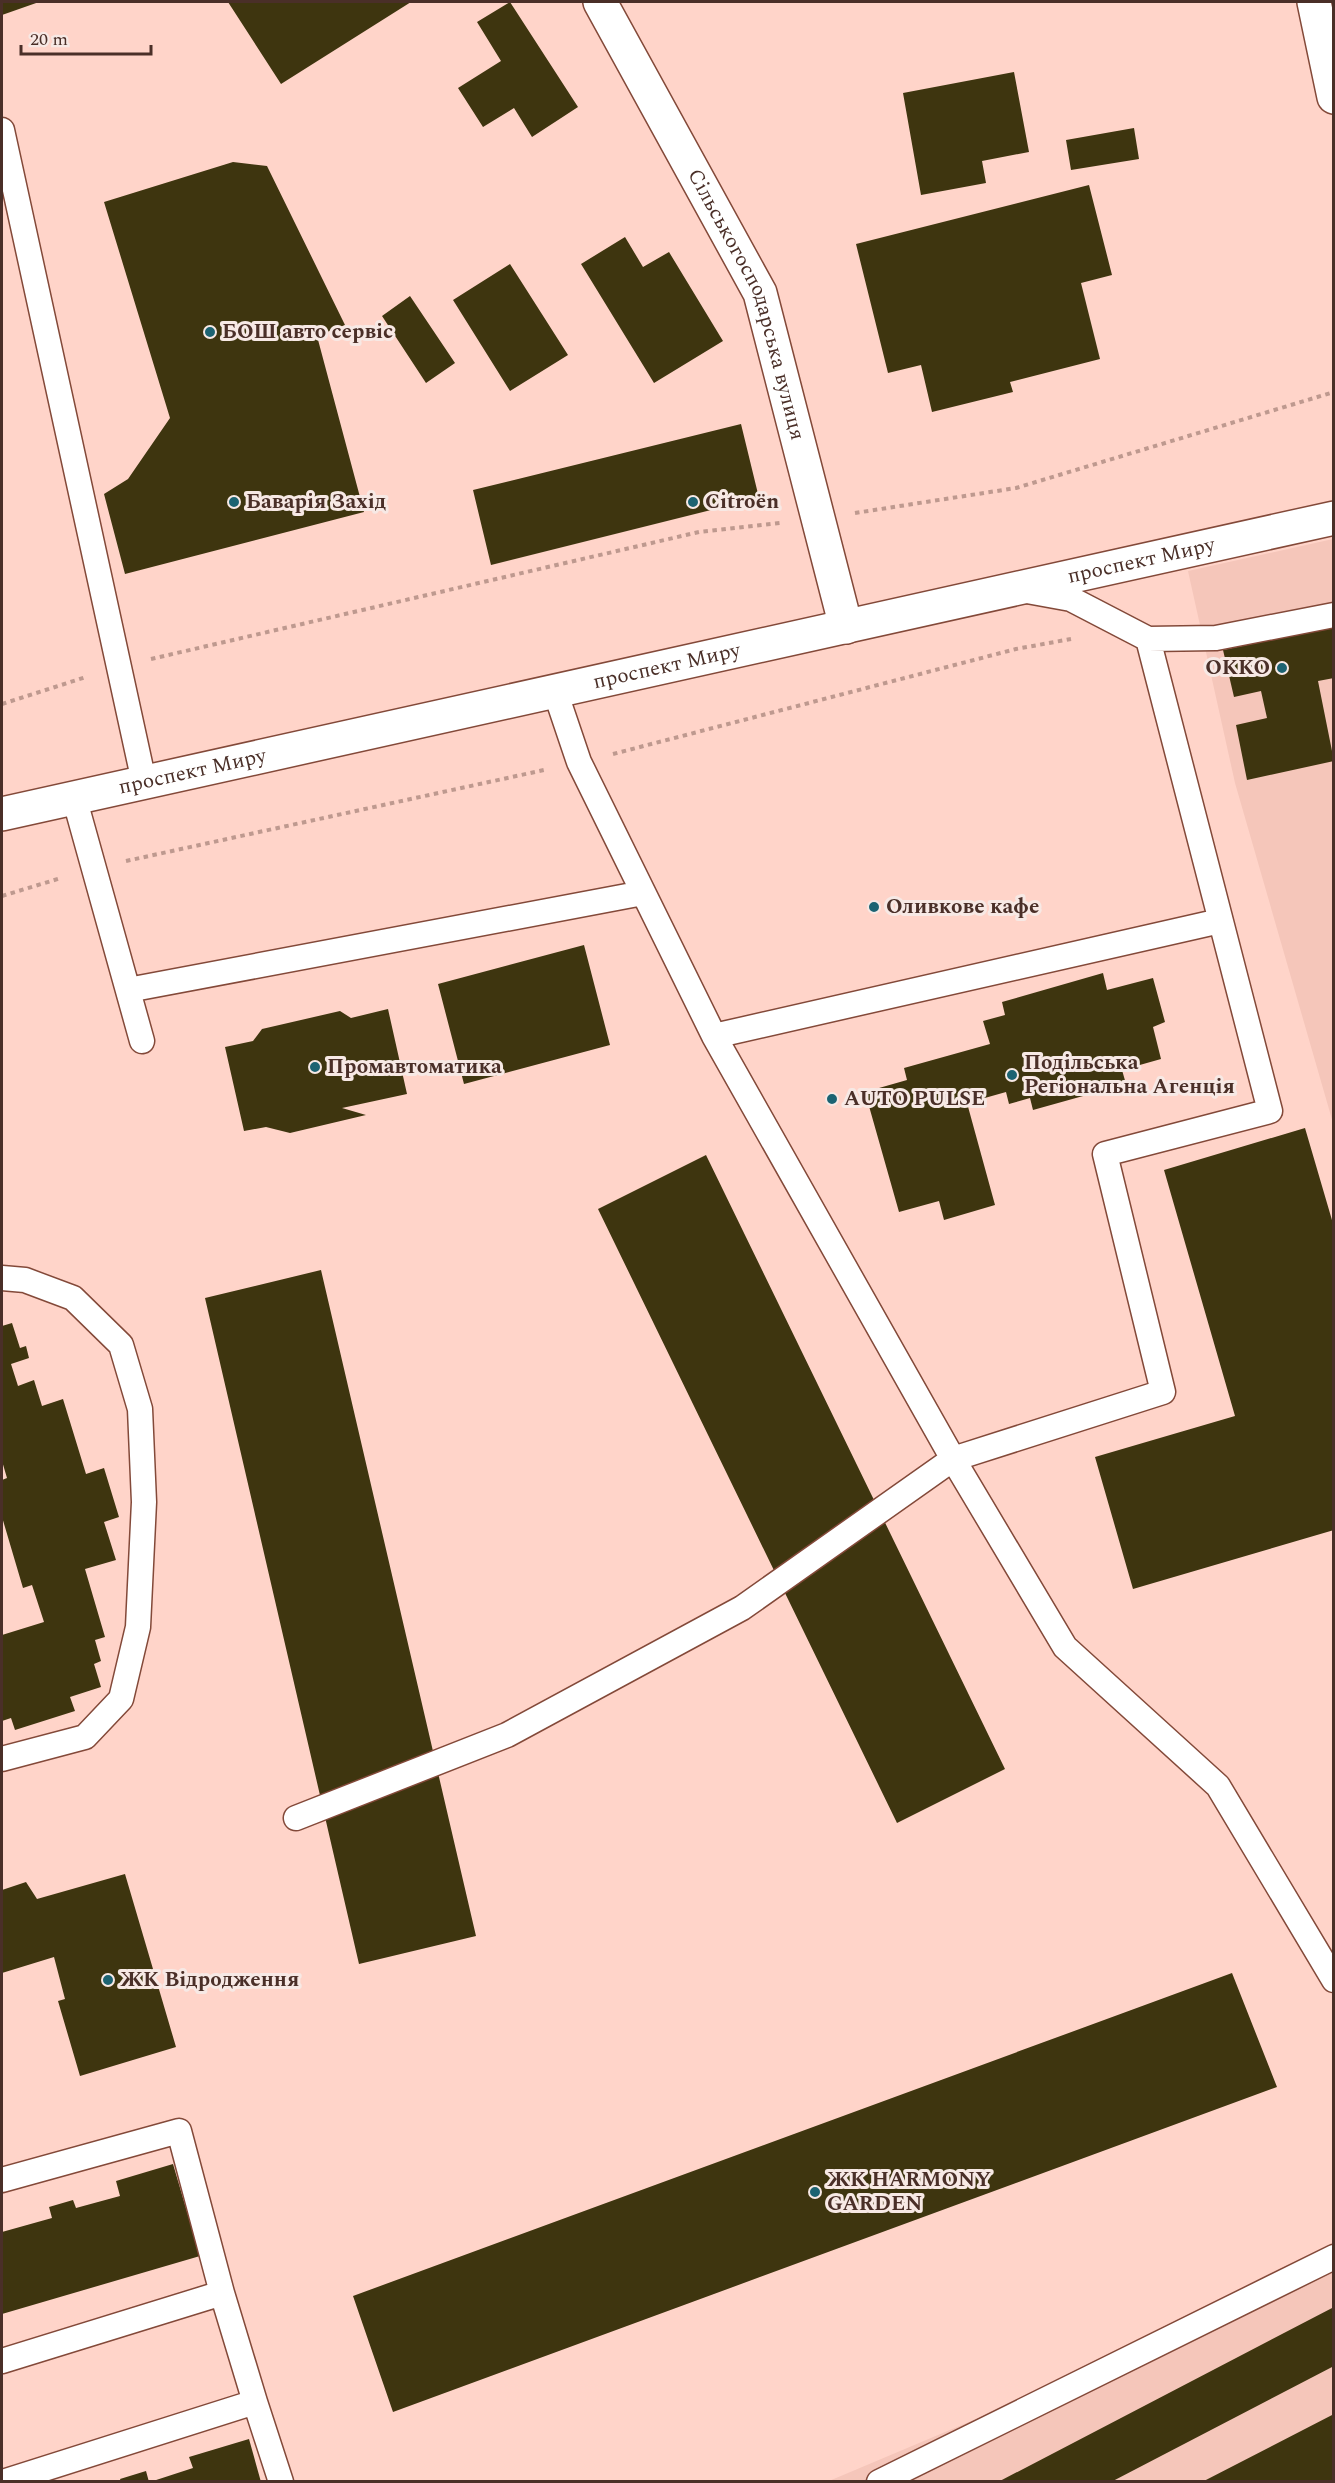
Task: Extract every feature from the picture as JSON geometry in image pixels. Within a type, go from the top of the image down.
[{"type":"main road","name":"Сільськогосподарська вулиця","points":[[600,2],[760,292],[846,627]]},
{"type":"main road","points":[[1314,2],[1334,97]]},
{"type":"main road","name":"проспект Миру","points":[[2,814],[1334,519]]},
{"type":"lane","points":[[2,130],[144,782]]},
{"type":"lane","points":[[987,595],[1033,591],[1071,599],[1139,634],[1216,638],[1334,615]]},
{"type":"lane","points":[[296,1818],[507,1735],[742,1608],[953,1459],[1162,1392],[1106,1154],[1270,1111],[1220,921],[1139,634]]},
{"type":"lane","points":[[555,691],[579,762],[714,1036],[953,1459],[1065,1647],[1218,1786],[1334,1980]]},
{"type":"lane","points":[[74,797],[142,1041]]},
{"type":"lane","points":[[128,990],[643,893]]},
{"type":"lane","points":[[714,1036],[1220,921]]},
{"type":"lane","points":[[2,1278],[25,1280],[73,1298],[121,1345],[140,1409],[144,1502],[138,1627],[121,1699],[85,1737],[2,1759]]},
{"type":"lane","points":[[2,2180],[179,2131],[222,2294],[281,2481]]},
{"type":"lane","points":[[879,2481],[1334,2257]]},
{"type":"lane","points":[[2,2361],[222,2294]]},
{"type":"lane","points":[[3,2481],[255,2403]]},
{"type":"path","points":[[2,704],[118,666],[699,532],[819,519],[1016,488],[1334,392]]},
{"type":"path","points":[[2,896],[94,868],[579,762],[1016,649],[1139,634]]},
{"type":"shaded area","points":[[1333,539],[1333,1123],[1235,783],[1188,571]]},
{"type":"shaded area","points":[[1333,2268],[1333,2481],[829,2481]]},
{"type":"building","points":[[2,2],[39,2],[2,15]]},
{"type":"building","points":[[228,2],[411,2],[281,84]]},
{"type":"building","points":[[510,2],[578,107],[532,137],[514,108],[483,127],[458,88],[501,61],[477,22]]},
{"type":"building","points":[[1014,72],[1029,152],[982,161],[986,183],[921,195],[903,93]]},
{"type":"building","points":[[1134,128],[1139,159],[1071,170],[1066,140]]},
{"type":"building","points":[[233,162],[267,166],[345,325],[317,336],[364,512],[125,574],[104,494],[128,479],[170,418],[104,202]]},
{"type":"building","points":[[1089,185],[1112,275],[1081,283],[1100,359],[1010,382],[1013,392],[932,412],[921,365],[888,373],[856,244]]},
{"type":"building","points":[[625,237],[643,267],[669,252],[723,341],[654,383],[581,264]]},
{"type":"building","points":[[510,264],[568,355],[510,391],[453,300]]},
{"type":"building","points":[[410,296],[455,363],[426,383],[382,316]]},
{"type":"building","points":[[741,424],[759,498],[491,565],[473,490]]},
{"type":"building","points":[[1332,627],[1334,678],[1318,681],[1334,761],[1247,780],[1236,725],[1267,718],[1261,691],[1234,697],[1223,650]]},
{"type":"building","points":[[584,945],[610,1045],[464,1084],[438,984]]},
{"type":"building","points":[[1103,973],[1107,990],[1153,978],[1165,1022],[1153,1027],[1161,1059],[1122,1070],[1126,1084],[1033,1110],[1030,1098],[1009,1104],[1006,1092],[967,1103],[995,1205],[944,1220],[939,1201],[899,1212],[865,1092],[907,1080],[904,1068],[990,1044],[983,1021],[1005,1015],[1002,1002]]},
{"type":"building","points":[[388,1009],[407,1094],[342,1108],[366,1115],[290,1133],[266,1127],[244,1131],[225,1047],[253,1041],[262,1029],[340,1011],[351,1018]]},
{"type":"building","points":[[1305,1128],[1334,1227],[1334,1530],[1133,1589],[1095,1457],[1235,1416],[1164,1170]]},
{"type":"building","points":[[706,1155],[1005,1769],[897,1823],[598,1209]]},
{"type":"building","points":[[321,1270],[476,1936],[359,1964],[205,1298]]},
{"type":"building","points":[[12,1323],[20,1348],[26,1346],[29,1358],[11,1364],[18,1386],[34,1380],[42,1406],[63,1399],[86,1474],[104,1468],[119,1517],[104,1522],[116,1560],[85,1569],[105,1637],[95,1640],[101,1661],[94,1664],[101,1687],[70,1697],[75,1711],[15,1730],[11,1718],[2,1721],[2,1635],[44,1622],[32,1585],[23,1588],[2,1517],[2,1480],[7,1478],[2,1461],[2,1326]]},
{"type":"building","name":"ЖК Відродження","points":[[125,1874],[176,2047],[80,2076],[58,2001],[65,1999],[54,1957],[2,1973],[2,1890],[26,1882],[37,1899]]},
{"type":"building","name":"ЖК HARMONY GARDEN","points":[[1232,1973],[1277,2087],[393,2412],[353,2296]]},
{"type":"building","points":[[173,2164],[200,2256],[2,2314],[2,2232],[52,2218],[49,2207],[73,2200],[76,2208],[120,2196],[116,2181]]},
{"type":"building","points":[[1334,2307],[1334,2366],[1111,2482],[998,2482]]},
{"type":"building","points":[[1334,2414],[1334,2482],[1202,2482]]},
{"type":"building","points":[[249,2439],[261,2482],[150,2482],[193,2468],[189,2457]]},
{"type":"building","points":[[146,2471],[149,2482],[121,2482],[120,2479]]},
{"type":"place","name":"БОШ авто сервіс","points":[[210,332]]},
{"type":"place","name":"Баварія Захід","points":[[234,502]]},
{"type":"place","name":"Citroën","points":[[693,502]]},
{"type":"place","name":"ОККО","points":[[1282,668]]},
{"type":"place","name":"Оливкове кафе","points":[[874,907]]},
{"type":"place","name":"Промавтоматика","points":[[315,1067]]},
{"type":"place","name":"Подільська Регіональна Агенція","points":[[1012,1075]]},
{"type":"place","name":"AUTO PULSE","points":[[832,1099]]},
{"type":"place","name":"ЖК Відродження","points":[[108,1980]]},
{"type":"place","name":"ЖК HARMONY GARDEN","points":[[815,2192]]}]
